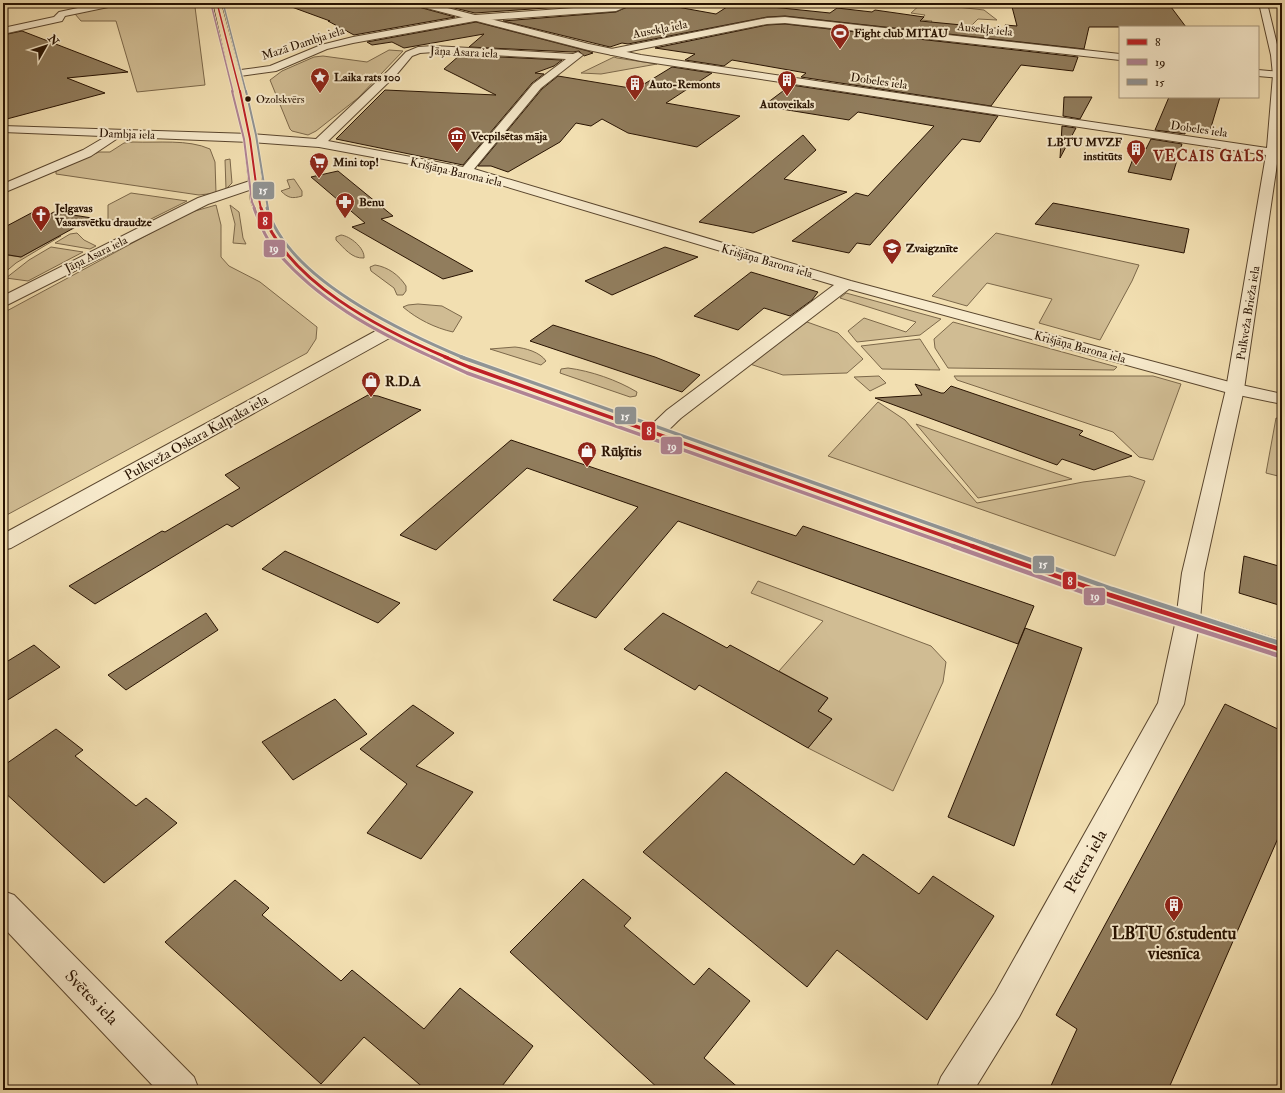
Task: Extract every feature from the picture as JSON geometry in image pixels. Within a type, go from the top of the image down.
[{"type":"main road","points":[[217,3],[250,138],[258,202],[268,227],[277,242],[296,264],[332,295],[354,311],[389,332],[426,350],[469,367],[1110,595],[1282,650]]},
{"type":"street","points":[[3,31],[58,18],[62,14],[113,3]]},
{"type":"street","name":"Dobeles iela","points":[[418,3],[611,52],[843,89],[1277,153]]},
{"type":"street","points":[[475,18],[616,8],[631,3]]},
{"type":"street","name":"Pulkveža Brieža iela","points":[[1188,620],[1193,573],[1235,389],[1277,153],[1280,75],[1279,55],[1263,3]]},
{"type":"street","name":"Mazā Dambja iela","points":[[234,74],[272,69],[324,47],[353,40],[475,18]]},
{"type":"street","name":"Ausekļa iela","points":[[611,52],[767,21],[785,20],[1119,57]]},
{"type":"street","points":[[466,171],[537,86],[588,47]]},
{"type":"street","name":"Jāņa Asara iela","points":[[319,143],[393,72],[409,54],[413,52],[434,50],[575,57]]},
{"type":"street","points":[[1259,73],[1280,75]]},
{"type":"street","name":"Dambja iela","points":[[3,129],[250,138]]},
{"type":"street","points":[[3,189],[87,153],[117,134]]},
{"type":"street","name":"Krišjāņa Barona iela","points":[[250,138],[319,143],[466,171],[846,284],[1235,389],[1282,399]]},
{"type":"street","name":"Jāņa Asara iela","points":[[212,199],[256,183]]},
{"type":"street","name":"Jāņa Asara iela","points":[[3,302],[203,200],[212,199],[258,202]]},
{"type":"street","points":[[653,433],[674,414],[846,284]]},
{"type":"street","name":"Pulkveža Oskara Kalpaka iela","points":[[3,543],[389,332]]},
{"type":"street","name":"Pētera iela","points":[[954,1090],[1007,1005],[1171,704],[1188,620]]},
{"type":"street","name":"Svētes iela","points":[[3,905],[181,1090]]},
{"type":"shaded area","points":[[125,3],[189,3],[195,7],[205,85],[137,92],[116,21],[81,21],[75,14]]},
{"type":"shaded area","points":[[922,3],[984,10],[997,20],[978,19],[969,26],[930,24],[932,21],[921,20],[925,15],[911,13]]},
{"type":"shaded area","points":[[389,50],[403,51],[358,98],[316,131],[308,135],[292,131],[290,129],[270,80],[282,71],[314,57],[323,56],[367,62]]},
{"type":"shaded area","points":[[614,57],[657,64],[601,74],[581,73]]},
{"type":"shaded area","points":[[172,142],[192,144],[210,149],[215,162],[216,193],[199,195],[56,174],[56,171],[99,152],[110,152],[124,143]]},
{"type":"shaded area","points":[[230,159],[232,183],[226,189],[225,160]]},
{"type":"shaded area","points":[[294,179],[302,191],[302,196],[290,197],[281,191],[290,188],[287,180]]},
{"type":"shaded area","points":[[131,193],[187,201],[145,222],[108,220],[108,205]]},
{"type":"shaded area","points":[[216,205],[221,225],[221,257],[229,266],[260,282],[317,327],[316,339],[307,353],[3,517],[3,313],[188,213]]},
{"type":"shaded area","points":[[230,205],[239,212],[243,238],[246,244],[233,243],[235,224]]},
{"type":"shaded area","points":[[77,233],[84,240],[96,246],[90,249],[55,243],[70,234]]},
{"type":"shaded area","points":[[996,233],[1139,265],[1100,340],[1039,323],[1052,299],[987,283],[967,306],[932,296]]},
{"type":"shaded area","points":[[341,235],[349,238],[360,247],[364,254],[364,258],[352,255],[336,240],[336,237]]},
{"type":"shaded area","points":[[61,236],[16,263],[3,274],[3,256],[21,257]]},
{"type":"shaded area","points":[[51,247],[83,252],[28,281],[6,278],[29,260]]},
{"type":"shaded area","points":[[375,265],[393,272],[400,278],[406,286],[406,291],[403,295],[397,295],[394,288],[371,271],[370,267]]},
{"type":"shaded area","points":[[846,293],[941,319],[920,335],[857,342],[848,331],[864,318],[906,332],[916,322],[840,298]]},
{"type":"shaded area","points":[[418,304],[442,306],[462,317],[453,332],[446,330],[420,319],[403,307]]},
{"type":"shaded area","points":[[807,322],[838,333],[863,359],[847,373],[783,375],[750,364]]},
{"type":"shaded area","points":[[953,322],[1117,367],[1114,370],[948,368],[935,348],[934,339]]},
{"type":"shaded area","points":[[920,339],[940,370],[882,369],[861,346]]},
{"type":"shaded area","points":[[515,347],[528,349],[540,355],[546,361],[541,365],[490,349]]},
{"type":"shaded area","points":[[568,368],[586,371],[612,380],[637,392],[636,396],[630,397],[560,373],[561,369]]},
{"type":"shaded area","points":[[879,376],[886,383],[870,391],[854,377]]},
{"type":"shaded area","points":[[954,376],[1153,376],[1181,384],[1153,460],[1139,457],[1113,432],[957,380]]},
{"type":"shaded area","points":[[878,402],[905,420],[977,503],[1083,482],[1130,476],[1145,481],[1115,556],[828,456]]},
{"type":"shaded area","points":[[1276,418],[1282,419],[1282,477],[1266,473]]},
{"type":"shaded area","points":[[916,424],[1072,479],[978,498]]},
{"type":"shaded area","points":[[758,581],[931,646],[946,662],[943,682],[893,791],[808,748],[832,719],[818,711],[828,698],[779,671],[823,621],[751,593]]},
{"type":"building","points":[[290,3],[413,3],[415,6],[455,17],[354,35],[328,21],[330,21],[289,6]]},
{"type":"building","points":[[434,3],[617,3],[475,13]]},
{"type":"building","points":[[636,3],[655,3],[716,14],[733,3],[830,13],[837,8],[872,12],[875,10],[924,17],[920,21],[1004,29],[1005,25],[1017,26],[1011,3],[1085,5],[1085,3],[1168,3],[1185,26],[1089,27],[1084,49],[785,16],[767,17],[628,44],[622,43],[610,47],[503,21],[616,12]]},
{"type":"building","points":[[476,22],[593,53],[584,56],[579,51],[573,52],[469,47],[484,34],[404,48],[392,42],[372,45],[367,42]]},
{"type":"building","points":[[785,24],[1078,57],[1073,71],[1021,65],[991,106],[801,77],[806,73],[732,60],[724,66],[685,60],[695,54],[655,48],[767,25]]},
{"type":"building","points":[[22,31],[128,72],[67,78],[105,93],[3,120],[3,35]]},
{"type":"building","points":[[460,55],[562,60],[554,66],[535,73],[544,74],[532,83],[463,165],[336,139],[385,90],[496,95],[444,69]]},
{"type":"building","points":[[672,67],[712,73],[666,103],[740,116],[697,147],[628,133],[602,119],[591,126],[576,123],[560,142],[508,172],[491,166],[478,166],[542,89],[558,76],[636,89]]},
{"type":"building","points":[[791,85],[998,116],[980,142],[962,139],[870,245],[857,243],[849,253],[792,241],[856,193],[868,196],[934,126],[858,112],[849,120],[763,106]]},
{"type":"building","points":[[1064,97],[1092,97],[1080,119],[1063,116]]},
{"type":"building","points":[[1169,98],[1220,98],[1209,134],[1186,131],[1185,134],[1155,130]]},
{"type":"building","points":[[1062,126],[1076,128],[1060,158]]},
{"type":"building","points":[[803,135],[816,150],[784,179],[847,192],[753,233],[699,222]]},
{"type":"building","points":[[1151,139],[1182,144],[1171,180],[1128,172],[1137,148],[1146,149]]},
{"type":"building","points":[[338,171],[393,216],[381,219],[473,271],[443,279],[352,227],[365,223],[311,177]]},
{"type":"building","points":[[1053,203],[1189,229],[1184,253],[1035,224]]},
{"type":"building","name":"Jelgavas Vasarsvētku draudze","points":[[35,211],[50,214],[54,212],[92,218],[21,257],[3,254],[3,228]]},
{"type":"building","points":[[665,247],[698,257],[612,295],[585,281]]},
{"type":"building","points":[[751,272],[818,292],[812,300],[790,316],[764,308],[738,330],[694,316]]},
{"type":"building","points":[[553,325],[655,357],[700,375],[682,392],[530,341]]},
{"type":"building","points":[[915,384],[941,393],[944,393],[951,386],[1083,431],[1079,435],[1132,456],[1094,470],[1062,459],[1057,465],[875,398],[922,395]]},
{"type":"building","points":[[368,395],[378,396],[421,410],[232,527],[227,524],[95,604],[69,586],[162,531],[165,532],[240,488],[225,475]]},
{"type":"building","points":[[511,440],[796,536],[803,526],[1034,606],[1018,644],[678,521],[596,618],[553,600],[638,507],[527,468],[436,550],[400,535]]},
{"type":"building","points":[[285,551],[400,603],[378,623],[262,569]]},
{"type":"building","points":[[1244,556],[1282,567],[1282,606],[1239,593]]},
{"type":"building","points":[[206,613],[218,630],[126,690],[108,675]]},
{"type":"building","points":[[663,613],[727,648],[730,645],[828,698],[818,711],[832,719],[808,748],[699,685],[695,690],[624,649]]},
{"type":"building","points":[[1025,628],[1082,648],[1014,846],[948,817]]},
{"type":"building","points":[[34,645],[60,667],[3,703],[3,664]]},
{"type":"building","points":[[335,699],[367,734],[293,780],[262,742]]},
{"type":"building","name":"LBTU 6.studentu viesnīca","points":[[1225,704],[1282,731],[1282,829],[1168,1090],[1049,1090],[1077,1029],[1056,1015]]},
{"type":"building","points":[[413,705],[454,733],[416,766],[473,792],[421,859],[367,833],[407,784],[360,749]]},
{"type":"building","points":[[56,729],[83,750],[75,756],[136,806],[146,798],[177,823],[104,883],[3,791],[3,766]]},
{"type":"building","points":[[726,772],[854,865],[863,854],[919,894],[933,876],[994,916],[927,1020],[837,950],[807,987],[643,852]]},
{"type":"building","points":[[583,879],[631,918],[624,926],[694,985],[709,968],[750,1001],[704,1058],[741,1090],[660,1090],[510,952]]},
{"type":"building","points":[[235,880],[269,908],[262,915],[341,981],[352,970],[424,1029],[460,988],[533,1046],[499,1090],[426,1090],[364,1037],[321,1084],[165,942]]},
{"type":"transit line","name":"8","points":[[217,3],[247,122],[257,195],[263,217],[273,236],[292,259],[331,294],[352,309],[398,335],[469,367],[1110,595],[1282,650]]},
{"type":"transit line","name":"15","points":[[223,3],[256,135],[263,191],[273,224],[287,244],[315,273],[356,304],[424,341],[471,361],[1112,589],[1282,644]]},
{"type":"transit line","name":"19","points":[[211,4],[244,139],[252,202],[263,230],[272,246],[305,281],[351,316],[386,336],[467,373],[1108,601],[1280,656]]},
{"type":"place","name":"Fight club MITAU","points":[[840,50]]},
{"type":"place","name":"Laika rats 100","points":[[320,94]]},
{"type":"place","name":"Autoveikals","points":[[787,97]]},
{"type":"place","name":"Ozolskvērs","points":[[248,99]]},
{"type":"place","name":"Auto-Remonts","points":[[635,101]]},
{"type":"place","name":"Vecpilsētas māja","points":[[457,153]]},
{"type":"place","name":"LBTU MVZF institūts","points":[[1136,166]]},
{"type":"place","name":"Mini top!","points":[[319,179]]},
{"type":"place","name":"Benu","points":[[345,219]]},
{"type":"place","name":"Jelgavas Vasarsvētku draudze","points":[[41,232]]},
{"type":"place","name":"Zvaigznīte","points":[[892,265]]},
{"type":"place","name":"R.D.A","points":[[371,398]]},
{"type":"place","name":"Rūķītis","points":[[587,468]]},
{"type":"place","name":"LBTU 6.studentu viesnīca","points":[[1174,922]]},
{"type":"district","name":"VECAIS GALS","points":[[1209,156]]}]
